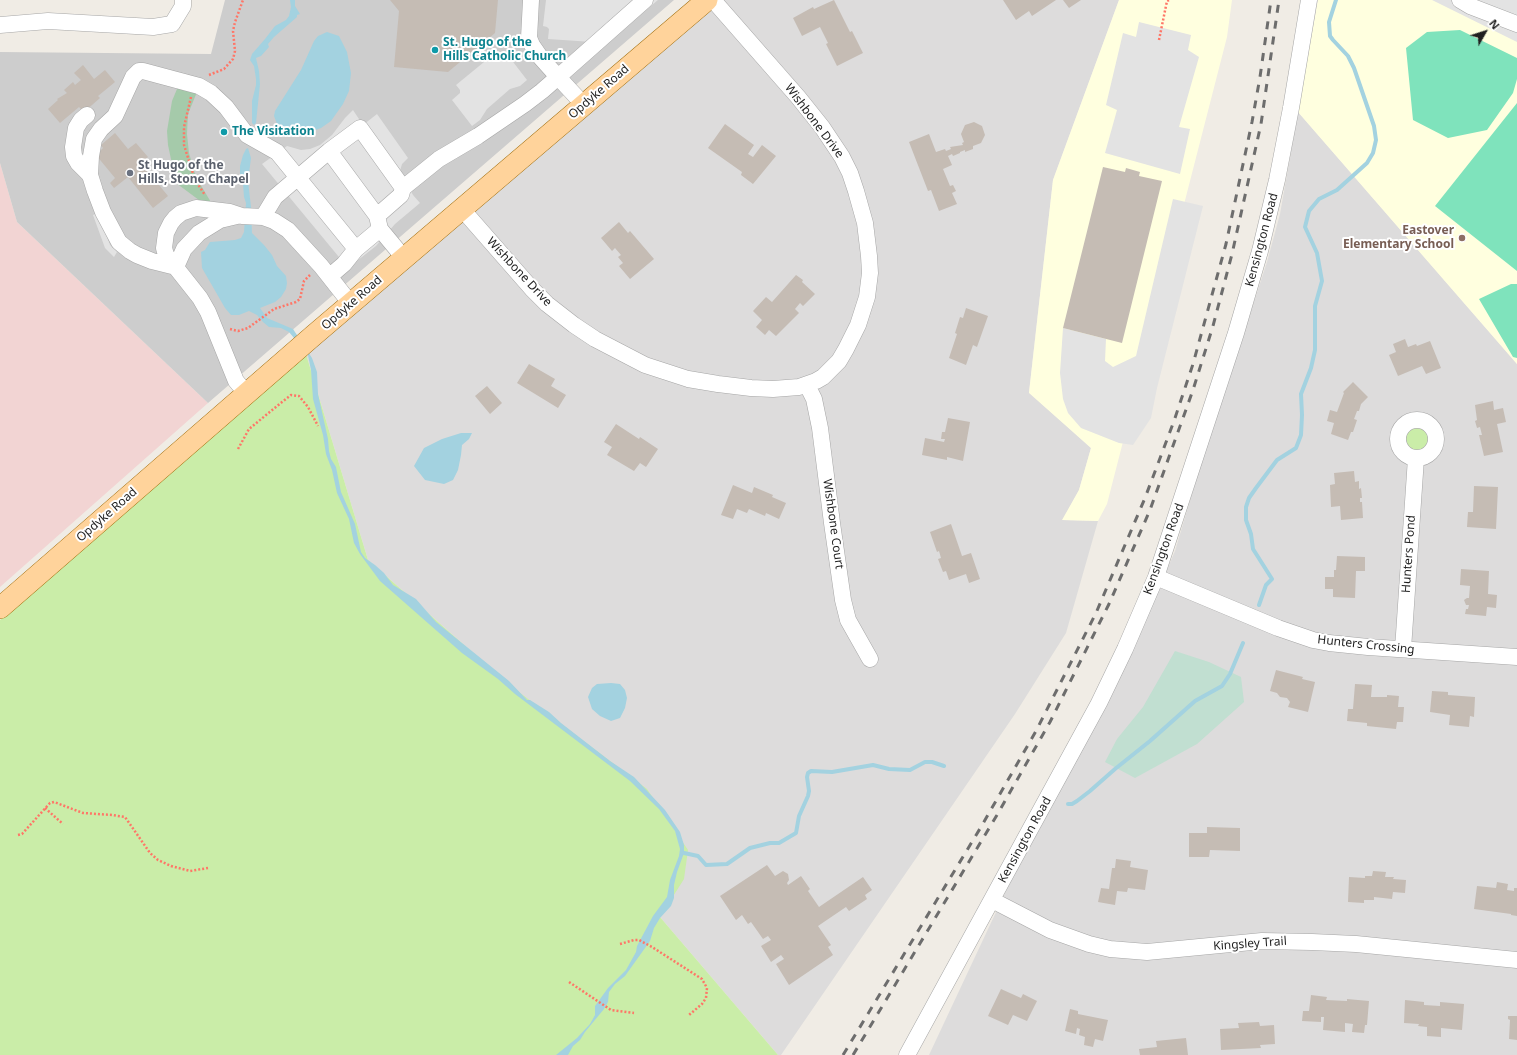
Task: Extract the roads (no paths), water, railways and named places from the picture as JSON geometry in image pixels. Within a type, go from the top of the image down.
[{"type":"main road","name":"Opdyke Road","points":[[0,608],[314,335],[707,0]]},
{"type":"street","points":[[0,24],[48,21],[153,27],[172,24],[183,6],[183,0]]},
{"type":"street","points":[[531,0],[529,38],[532,45],[541,58],[584,105]]},
{"type":"street","points":[[326,271],[344,264],[401,196],[403,188],[439,160],[542,91],[645,0]]},
{"type":"street","name":"Wishbone Drive","points":[[462,209],[532,289],[548,304],[574,325],[631,358],[673,375],[718,384],[773,389],[791,388],[807,385],[823,377],[839,361],[853,337],[863,313],[867,297],[870,273],[867,238],[861,209],[850,173],[832,141],[798,97],[713,0]]},
{"type":"street","name":"Kensington Road","points":[[908,1055],[1099,702],[1125,649],[1156,577],[1236,333],[1260,251],[1292,108],[1309,0]]},
{"type":"street","points":[[1460,0],[1470,6],[1517,24]]},
{"type":"street","points":[[176,267],[152,261],[137,255],[119,242],[103,212],[90,174],[94,139],[101,129],[115,116],[135,74],[143,71],[203,88],[217,98],[247,135],[277,152],[356,249]]},
{"type":"street","points":[[87,115],[81,120],[76,128],[73,146],[74,156],[78,163],[90,174]]},
{"type":"street","points":[[176,267],[184,249],[199,233],[220,220],[252,216],[329,151],[360,128],[403,188]]},
{"type":"street","points":[[329,151],[404,258]]},
{"type":"street","points":[[247,394],[236,381],[216,329],[200,298],[166,255],[164,248],[166,233],[171,223],[181,213],[196,208],[230,212],[274,220],[288,230],[326,271],[351,304]]},
{"type":"street","name":"Wishbone Court","points":[[807,385],[814,400],[820,428],[832,523],[848,620],[870,659]]},
{"type":"street","name":"Hunters Pond","points":[[1403,649],[1416,458]]},
{"type":"street","name":"Hunters Crossing","points":[[1156,577],[1298,635],[1329,643],[1517,657]]},
{"type":"street","name":"Kingsley Trail","points":[[992,900],[1050,930],[1089,944],[1110,949],[1147,952],[1262,941],[1312,942],[1356,944],[1517,960]]},
{"type":"water","points":[[290,0],[295,0],[295,6],[300,14],[297,15],[297,17],[274,37],[268,44],[269,47],[261,56],[256,58],[260,84],[256,123],[254,125],[252,123],[252,101],[256,79],[254,66],[250,60],[252,54],[275,26],[286,20],[289,16],[291,7]]},
{"type":"water","points":[[327,32],[339,36],[347,52],[351,73],[349,91],[343,104],[331,121],[321,128],[307,133],[290,134],[282,130],[277,124],[274,116],[275,111],[301,70],[314,41],[318,36]]},
{"type":"water","points":[[248,148],[251,158],[248,181],[252,233],[272,255],[277,266],[286,276],[287,283],[286,289],[281,297],[275,302],[260,308],[267,318],[293,329],[312,358],[317,372],[318,394],[331,459],[336,467],[341,492],[355,524],[361,552],[365,558],[384,573],[393,585],[416,599],[436,622],[509,681],[527,700],[530,700],[549,712],[610,761],[634,777],[665,810],[680,832],[684,845],[684,853],[677,872],[674,885],[674,898],[671,906],[660,918],[654,928],[650,941],[625,976],[615,984],[609,992],[608,1002],[604,1009],[580,1040],[573,1046],[568,1055],[556,1055],[577,1038],[590,1024],[595,1015],[595,1006],[608,988],[626,970],[653,916],[667,897],[670,880],[680,849],[675,831],[659,809],[630,781],[462,653],[380,581],[360,554],[354,543],[349,519],[337,493],[332,470],[326,454],[323,435],[313,399],[311,370],[308,355],[289,332],[281,328],[269,327],[257,315],[249,311],[239,315],[231,315],[225,308],[202,268],[201,252],[205,250],[210,242],[235,240],[241,238],[244,232],[246,203],[243,184],[240,177],[240,166],[243,155]]},
{"type":"water","points":[[461,433],[472,433],[469,439],[462,445],[458,470],[453,480],[444,484],[425,480],[414,466],[424,448],[442,439]]},
{"type":"water","points":[[597,684],[620,684],[625,690],[627,698],[625,708],[620,718],[611,721],[600,716],[592,709],[588,697],[592,688]]},
{"type":"waterway","points":[[1259,605],[1266,585],[1272,579],[1253,549],[1251,534],[1246,520],[1246,507],[1249,498],[1277,460],[1296,448],[1301,435],[1301,394],[1311,368],[1315,350],[1315,306],[1322,281],[1317,253],[1305,227],[1309,211],[1319,199],[1337,190],[1367,163],[1373,153],[1376,140],[1374,126],[1354,68],[1348,56],[1330,36],[1329,22],[1336,0]]},
{"type":"waterway","points":[[1068,804],[1072,804],[1090,791],[1195,701],[1222,686],[1230,674],[1243,643]]},
{"type":"waterway","points":[[684,853],[698,856],[706,865],[727,864],[750,848],[770,843],[779,843],[796,833],[799,816],[808,796],[809,791],[807,777],[808,773],[811,771],[832,772],[873,765],[889,769],[910,770],[925,762],[932,762],[944,766]]},
{"type":"railway","points":[[843,1055],[981,827],[1036,731],[1096,613],[1145,498],[1174,421],[1193,364],[1226,244],[1252,122],[1271,0]]},
{"type":"railway","points":[[853,1055],[997,815],[1050,722],[1109,604],[1150,510],[1193,390],[1213,326],[1232,254],[1261,124],[1279,0]]},
{"type":"place","name":"St. Hugo of the Hills Catholic Church","points":[[435,50]]},
{"type":"place","name":"The Visitation","points":[[224,132]]},
{"type":"place","name":"St Hugo of the Hills, Stone Chapel","points":[[130,173]]},
{"type":"place","name":"Eastover Elementary School","points":[[1462,238]]}]
